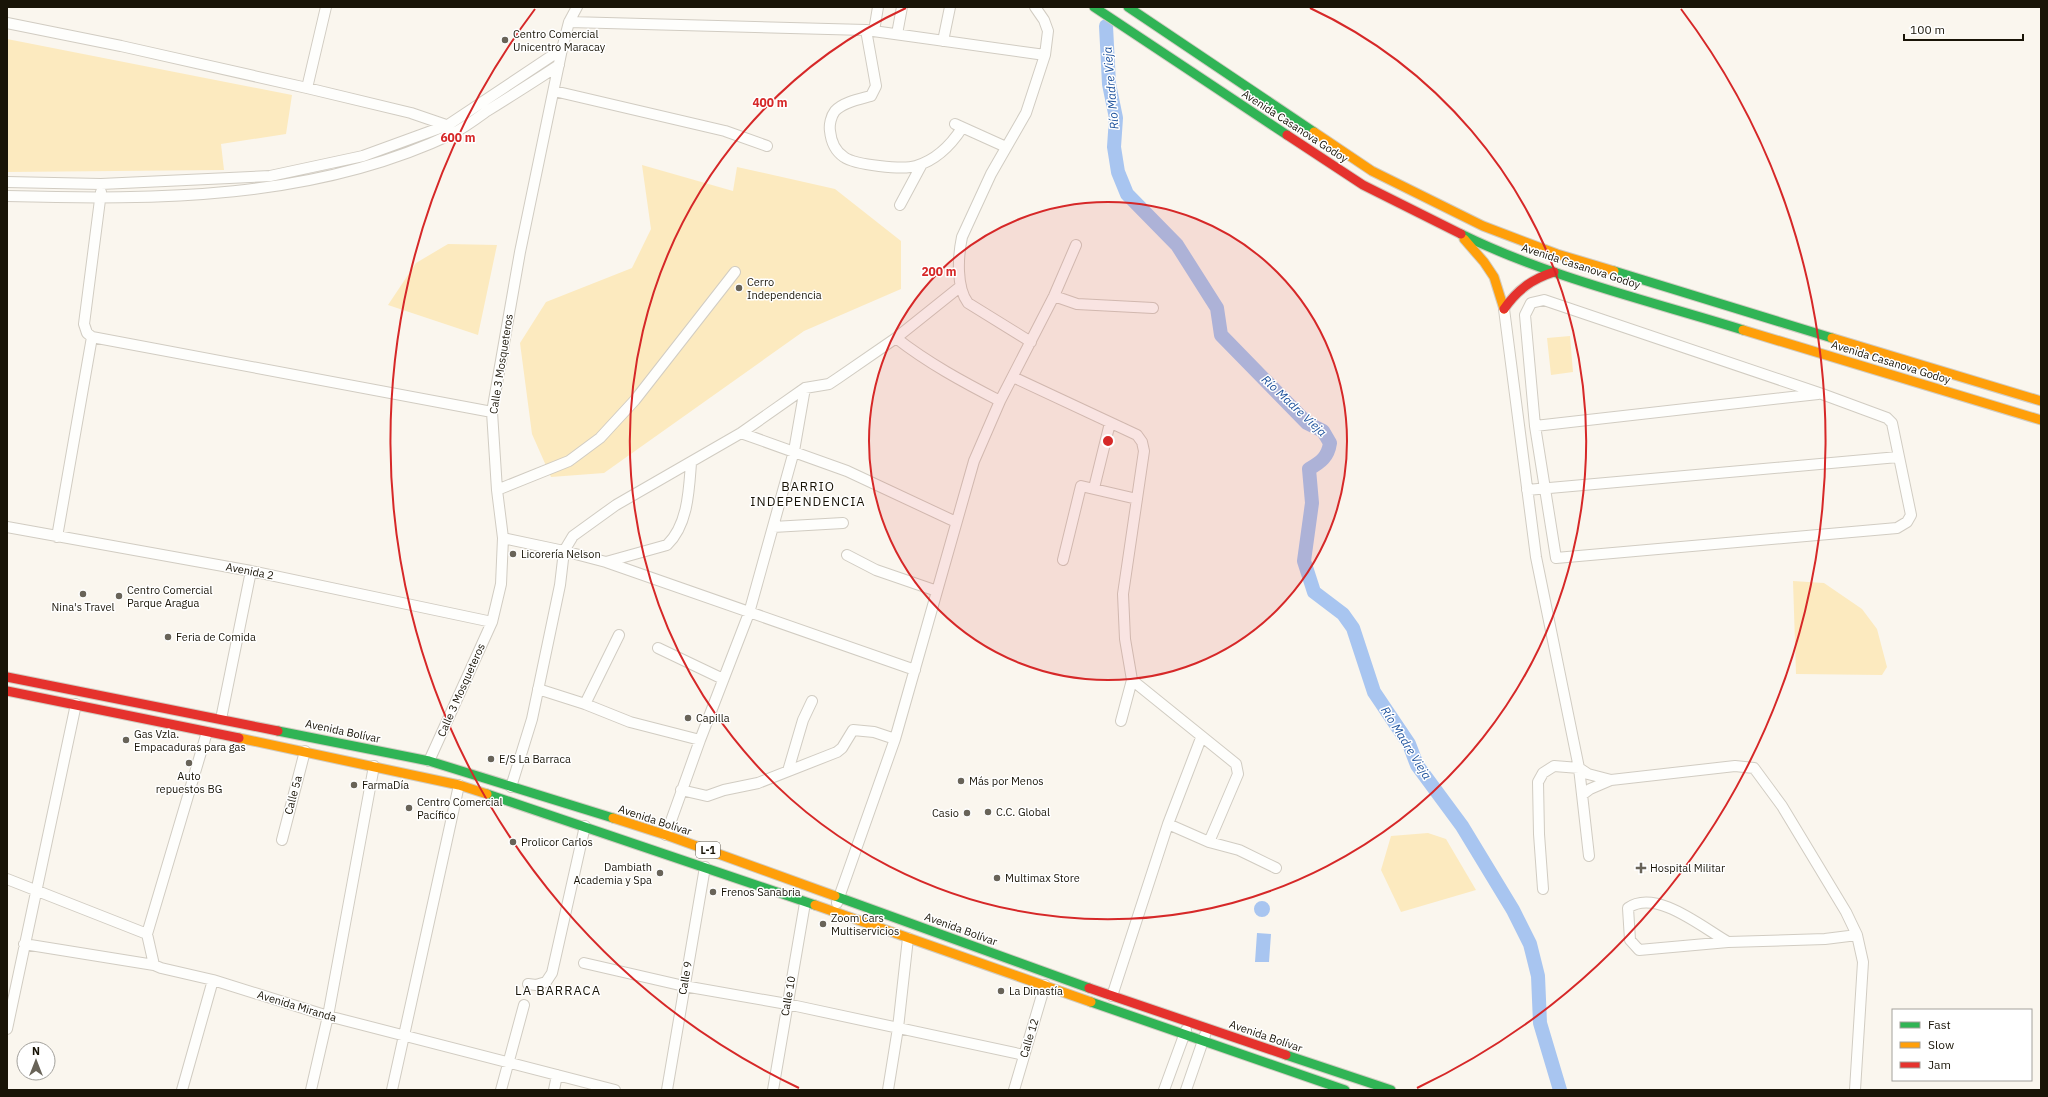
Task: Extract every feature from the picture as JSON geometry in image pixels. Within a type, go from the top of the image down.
[{"type":"main road","name":"Avenida Casanova Godoy","points":[[1094,7],[1363,185],[1481,244],[1554,272],[2041,420]]},
{"type":"main road","name":"Avenida Casanova Godoy","points":[[1128,7],[1372,171],[1482,226],[1557,254],[2041,401]]},
{"type":"main road","points":[[1461,234],[1494,277],[1504,308]]},
{"type":"main road","points":[[1504,308],[1512,296],[1522,286],[1537,277],[1554,272]]},
{"type":"main road","name":"Avenida Bolívar","points":[[7,677],[428,761],[512,786],[666,835],[1112,996],[1391,1090]]},
{"type":"main road","name":"L-1","points":[[7,691],[305,751],[459,785],[705,867],[1345,1090]]},
{"type":"street","points":[[307,88],[326,7]]},
{"type":"street","name":"Calle 3 Mosqueteros","points":[[428,761],[492,622],[501,584],[503,538],[497,490],[492,412],[520,252],[562,50],[569,22],[577,7]]},
{"type":"street","points":[[878,7],[870,30],[876,86],[874,93],[842,106],[835,111],[830,127],[831,139],[836,150],[845,158],[855,161],[900,167],[915,166],[922,164],[953,142],[958,126],[1006,147]]},
{"type":"street","points":[[897,34],[902,7]]},
{"type":"street","points":[[943,41],[950,7]]},
{"type":"street","points":[[1031,342],[968,303],[963,295],[961,286],[960,246],[962,237],[991,174],[1026,113],[1045,55],[1048,31],[1044,20],[1035,7]]},
{"type":"street","points":[[569,22],[870,30],[1045,55]]},
{"type":"street","points":[[7,23],[121,46],[307,88],[411,113],[451,129]]},
{"type":"street","points":[[7,182],[101,184],[270,176],[363,156],[451,129],[562,50]]},
{"type":"street","points":[[7,196],[101,199],[216,194],[292,184],[359,169],[451,129],[559,65]]},
{"type":"street","points":[[554,91],[725,131],[767,146]]},
{"type":"street","points":[[900,205],[922,164]]},
{"type":"street","points":[[101,184],[101,199],[84,324],[87,333],[92,337],[492,412]]},
{"type":"street","points":[[834,913],[895,740],[974,461],[1000,401],[1054,296],[1076,245]]},
{"type":"street","points":[[497,490],[569,461],[600,438],[635,400],[735,272]]},
{"type":"street","points":[[512,786],[532,719],[559,592],[564,551],[574,536],[616,505],[741,433],[805,388],[828,384],[838,378],[896,338],[961,286]]},
{"type":"street","points":[[1054,296],[1077,304],[1153,308]]},
{"type":"street","points":[[1544,300],[1822,394],[1887,418],[1892,423],[1911,515],[1907,522],[1897,528],[1556,558],[1535,426],[1524,315],[1531,303],[1544,300]]},
{"type":"street","points":[[1504,308],[1527,490],[1542,592],[1579,768],[1589,856]]},
{"type":"street","points":[[57,537],[92,337]]},
{"type":"street","points":[[896,338],[915,353],[955,378],[1000,401]]},
{"type":"street","points":[[1013,377],[1137,435],[1142,442],[1144,451],[1123,594],[1125,639],[1132,680],[1121,721]]},
{"type":"street","points":[[666,835],[681,790],[749,613],[794,452],[805,388]]},
{"type":"street","points":[[1535,426],[1822,394]]},
{"type":"street","points":[[1094,488],[1110,423]]},
{"type":"street","points":[[741,433],[847,471],[956,522]]},
{"type":"street","points":[[1527,490],[1898,457]]},
{"type":"street","points":[[606,562],[666,545],[674,538],[679,530],[689,493],[691,463]]},
{"type":"street","points":[[1063,560],[1080,487],[1083,485],[1137,499]]},
{"type":"street","points":[[773,527],[842,523]]},
{"type":"street","name":"Avenida 2","points":[[7,527],[251,571],[492,622]]},
{"type":"street","points":[[503,538],[606,562],[915,670]]},
{"type":"street","points":[[847,555],[876,570],[937,591]]},
{"type":"street","points":[[221,719],[251,571]]},
{"type":"street","points":[[585,704],[619,635]]},
{"type":"street","points":[[658,648],[723,679]]},
{"type":"street","points":[[1132,680],[1236,764],[1238,769],[1209,842]]},
{"type":"street","points":[[538,689],[585,704],[630,722],[700,740]]},
{"type":"street","points":[[788,771],[803,720],[812,701]]},
{"type":"street","points":[[7,1029],[76,704]]},
{"type":"street","points":[[681,790],[707,796],[724,790],[758,784],[837,752],[842,748],[853,730],[874,732],[895,740]]},
{"type":"street","points":[[154,965],[147,934],[207,732]]},
{"type":"street","points":[[1112,996],[1168,824],[1202,738]]},
{"type":"street","name":"Calle 5a","points":[[282,840],[305,751]]},
{"type":"street","points":[[311,1090],[328,1016],[374,766]]},
{"type":"street","points":[[1543,889],[1538,834],[1538,782],[1543,773],[1554,766],[1579,768],[1588,774],[1611,780]]},
{"type":"street","points":[[1582,796],[1590,789],[1611,780],[1736,766],[1754,768],[1782,806],[1846,912],[1857,935],[1863,962],[1856,1090]]},
{"type":"street","points":[[392,1090],[459,785]]},
{"type":"street","points":[[1168,824],[1209,842],[1239,850],[1276,868]]},
{"type":"street","points":[[528,984],[546,982],[552,973],[585,826]]},
{"type":"street","name":"Calle 9","points":[[667,1090],[705,867]]},
{"type":"street","points":[[7,879],[36,889],[147,934]]},
{"type":"street","points":[[1728,942],[1673,908],[1656,902],[1635,902],[1628,908],[1630,940],[1638,950],[1728,942],[1825,939],[1857,935]]},
{"type":"street","name":"Calle 10","points":[[773,1090],[805,903]]},
{"type":"street","points":[[888,1090],[898,1028],[908,938]]},
{"type":"street","name":"Avenida Miranda","points":[[24,944],[154,965],[213,980],[328,1016],[509,1061],[594,1088],[615,1090]]},
{"type":"street","points":[[584,963],[684,986],[787,1004],[1024,1055]]},
{"type":"street","points":[[182,1090],[213,980]]},
{"type":"street","name":"Calle 12","points":[[1014,1090],[1045,985]]},
{"type":"street","points":[[501,1090],[524,1005]]},
{"type":"street","points":[[1164,1090],[1189,1022]]},
{"type":"street","points":[[1186,1090],[1207,1028]]},
{"type":"street","points":[[554,1090],[557,1075]]},
{"type":"shaded area","points":[[7,39],[292,95],[286,134],[221,144],[224,170],[7,172]]},
{"type":"shaded area","points":[[642,165],[733,191],[737,167],[835,189],[901,241],[901,289],[804,331],[604,473],[551,477],[532,434],[520,343],[546,302],[632,268],[651,229]]},
{"type":"shaded area","points":[[448,244],[497,245],[478,335],[388,305],[416,263]]},
{"type":"shaded area","points":[[1570,336],[1573,372],[1551,375],[1547,338]]},
{"type":"shaded area","points":[[1793,581],[1824,583],[1862,609],[1877,629],[1887,667],[1882,675],[1796,674]]},
{"type":"shaded area","points":[[1428,833],[1446,839],[1476,890],[1401,912],[1381,870],[1391,836]]},
{"type":"water","points":[[1262,901],[1268,903],[1270,909],[1268,915],[1262,917],[1256,915],[1254,909],[1256,903]]},
{"type":"water","points":[[1257,933],[1271,934],[1269,962],[1255,962]]},
{"type":"waterway","name":"Río Madre Vieja","points":[[1106,26],[1109,84],[1116,118],[1114,147],[1118,172],[1127,194],[1177,245],[1217,308],[1221,335],[1307,423],[1323,431],[1330,443],[1326,456],[1309,469],[1312,503],[1304,561],[1314,592],[1343,614],[1353,628],[1374,692],[1409,744],[1417,765],[1462,826],[1513,910],[1530,944],[1538,976],[1540,1023],[1560,1090]]},
{"type":"traffic: fast","points":[[1094,7],[1287,135]]},
{"type":"traffic: fast","points":[[1128,7],[1314,132]]},
{"type":"traffic: fast","points":[[1461,234],[1494,249],[1564,276],[1743,330]]},
{"type":"traffic: fast","points":[[1614,271],[1832,338]]},
{"type":"traffic: fast","points":[[278,731],[429,761],[613,818]]},
{"type":"traffic: fast","points":[[487,794],[815,905]]},
{"type":"traffic: fast","points":[[835,896],[1089,988]]},
{"type":"traffic: fast","points":[[1091,1002],[1345,1090]]},
{"type":"traffic: fast","points":[[1286,1055],[1391,1090]]},
{"type":"traffic: slow","points":[[1314,132],[1372,171],[1483,226],[1557,254],[1614,271]]},
{"type":"traffic: slow","points":[[1464,239],[1484,262],[1494,277],[1504,309]]},
{"type":"traffic: slow","points":[[1743,330],[2041,420]]},
{"type":"traffic: slow","points":[[1832,338],[2041,401]]},
{"type":"traffic: slow","points":[[239,738],[459,785],[487,794]]},
{"type":"traffic: slow","points":[[613,818],[666,835],[835,896]]},
{"type":"traffic: slow","points":[[815,905],[1091,1002]]},
{"type":"traffic: jam","points":[[1287,135],[1363,185],[1461,234]]},
{"type":"traffic: jam","points":[[1504,309],[1514,296],[1526,286],[1539,278],[1554,272]]},
{"type":"traffic: jam","points":[[7,677],[278,731]]},
{"type":"traffic: jam","points":[[7,691],[239,738]]},
{"type":"traffic: jam","points":[[1089,988],[1286,1055]]},
{"type":"place","name":"Centro Comercial Unicentro Maracay","points":[[505,40]]},
{"type":"place","name":"Cerro Independencia","points":[[739,288]]},
{"type":"place","name":"Licorería Nelson","points":[[513,554]]},
{"type":"place","name":"Nina's Travel","points":[[83,594]]},
{"type":"place","name":"Centro Comercial Parque Aragua","points":[[119,596]]},
{"type":"place","name":"Feria de Comida","points":[[168,637]]},
{"type":"place","name":"Capilla","points":[[688,718]]},
{"type":"place","name":"Gas Vzla. Empacaduras para gas","points":[[126,740]]},
{"type":"place","name":"E/S La Barraca","points":[[491,759]]},
{"type":"place","name":"Auto repuestos BG","points":[[189,763]]},
{"type":"place","name":"Más por Menos","points":[[961,781]]},
{"type":"place","name":"FarmaDía","points":[[354,785]]},
{"type":"place","name":"Centro Comercial Pacífico","points":[[409,808]]},
{"type":"place","name":"C.C. Global","points":[[988,812]]},
{"type":"place","name":"Casio","points":[[967,813]]},
{"type":"place","name":"Prolicor Carlos","points":[[513,842]]},
{"type":"place","name":"Hospital Militar","points":[[1641,868]]},
{"type":"place","name":"Dambiath Academia y Spa","points":[[660,873]]},
{"type":"place","name":"Multimax Store","points":[[997,878]]},
{"type":"place","name":"Frenos Sanabria","points":[[713,892]]},
{"type":"place","name":"Zoom Cars Multiservicios","points":[[823,924]]},
{"type":"place","name":"La Dinastía","points":[[1001,991]]},
{"type":"district","name":"BARRIO INDEPENDENCIA","points":[[808,494]]},
{"type":"district","name":"LA BARRACA","points":[[558,990]]}]
